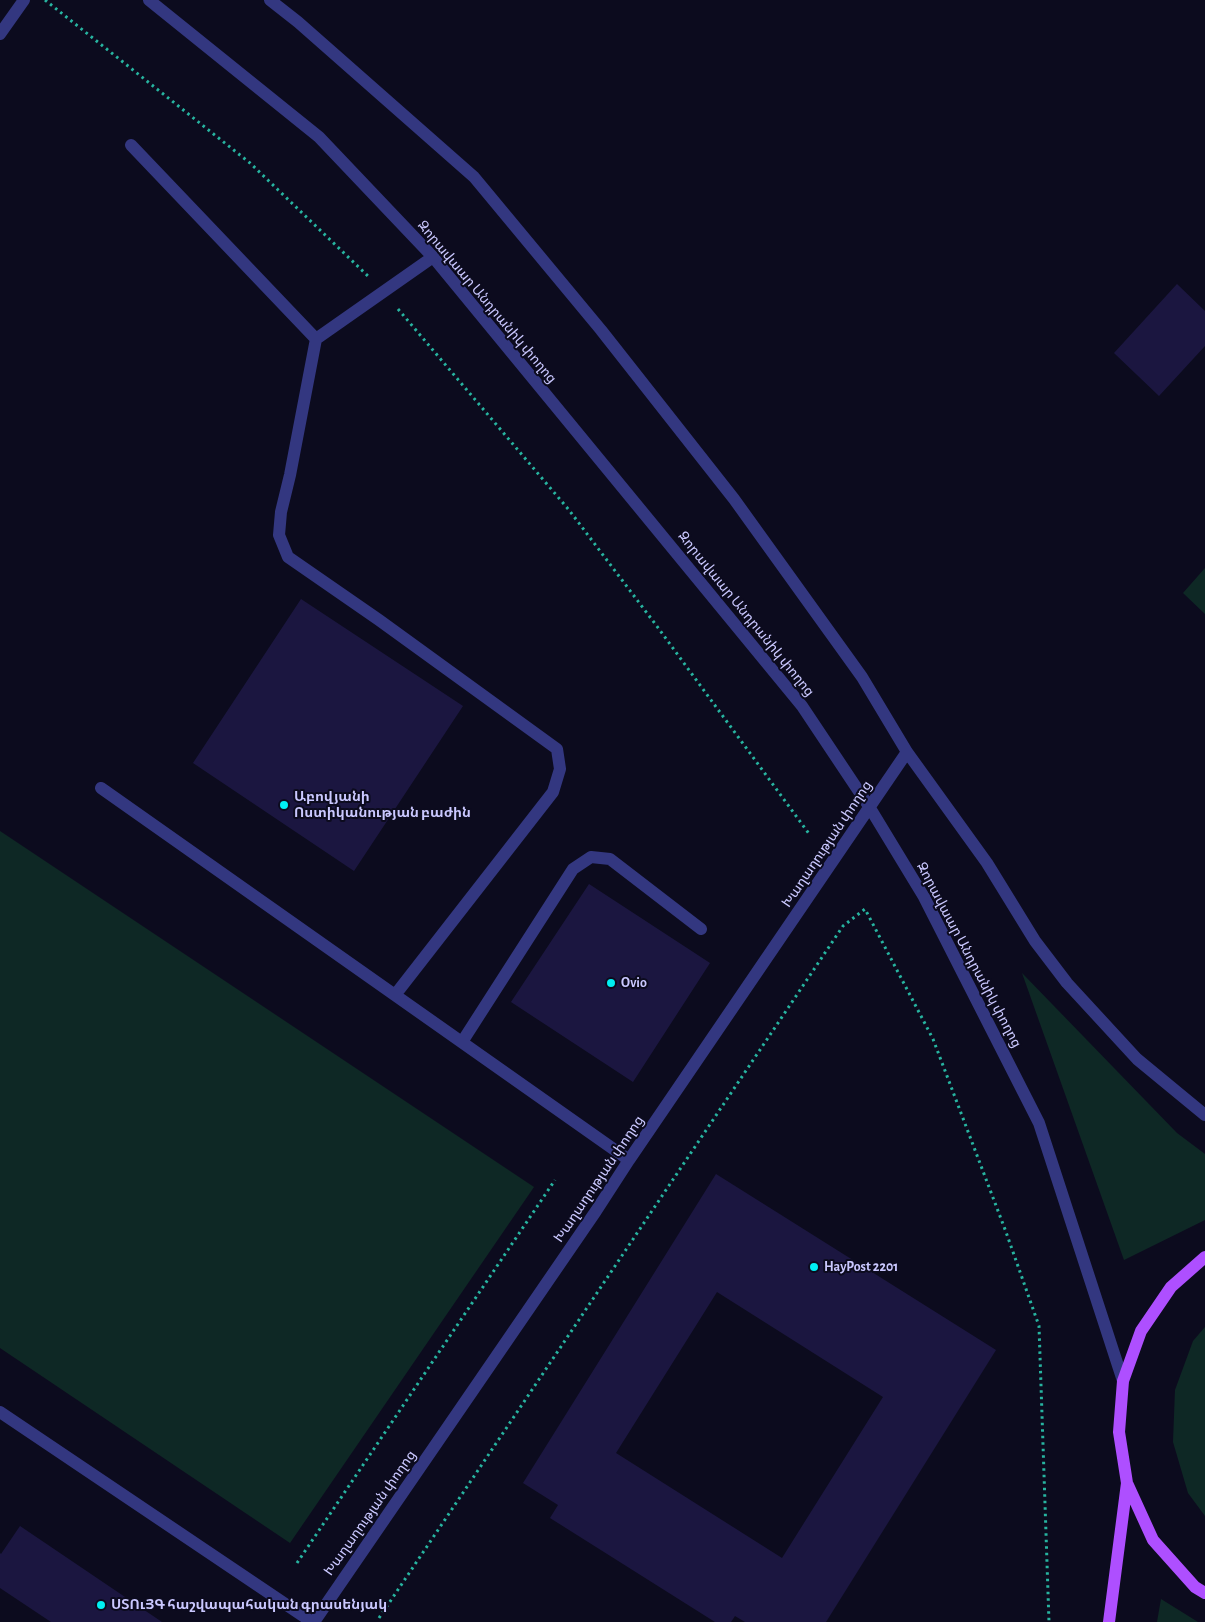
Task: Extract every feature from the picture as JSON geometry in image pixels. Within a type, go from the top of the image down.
[{"type":"main road","points":[[1109,1622],[1126,1483],[1119,1432],[1123,1381],[1141,1331],[1171,1287],[1205,1257]]},
{"type":"main road","points":[[1126,1483],[1153,1540],[1194,1587],[1205,1593]]},
{"type":"street","points":[[0,34],[24,0]]},
{"type":"street","name":"Զորավաար Անդրանիկ փողոց","points":[[149,0],[319,137],[432,257],[802,706],[870,808],[924,897],[1039,1122],[1123,1381]]},
{"type":"street","points":[[270,0],[298,22],[474,177],[602,330],[734,499],[862,677],[908,752],[987,863],[1035,941],[1067,983],[1137,1059],[1205,1115]]},
{"type":"street","points":[[131,144],[316,339]]},
{"type":"street","points":[[395,995],[553,792],[560,769],[557,749],[379,620],[288,557],[279,535],[316,339],[432,257]]},
{"type":"street","name":"Խաղաղության փողոց","points":[[313,1622],[591,1219],[629,1160],[908,752]]},
{"type":"street","points":[[101,788],[629,1160]]},
{"type":"street","points":[[462,1042],[573,869],[591,857],[610,860],[701,929]]},
{"type":"street","points":[[0,1412],[313,1622]]},
{"type":"path","points":[[45,0],[250,163],[384,291],[569,510],[656,625],[810,836]]},
{"type":"path","points":[[380,1618],[844,926],[865,909],[933,1039],[1006,1232],[1039,1326],[1049,1622]]},
{"type":"path","points":[[297,1563],[555,1180]]},
{"type":"green space","points":[[1205,568],[1205,614],[1183,593]]},
{"type":"green space","points":[[0,831],[534,1187],[290,1543],[0,1348]]},
{"type":"green space","points":[[1022,973],[1177,1133],[1205,1154],[1205,1220],[1124,1260]]},
{"type":"green space","points":[[1205,1327],[1205,1516],[1188,1493],[1173,1442],[1175,1390],[1193,1341]]},
{"type":"green space","points":[[1161,1599],[1198,1622],[1157,1622]]},
{"type":"building","points":[[1177,284],[1205,311],[1205,346],[1159,396],[1114,353]]},
{"type":"building","points":[[301,599],[463,706],[354,871],[193,763]]},
{"type":"building","name":"Ovio","points":[[589,884],[710,963],[633,1082],[511,1002]]},
{"type":"building","points":[[716,1174],[996,1350],[826,1622],[745,1622],[735,1616],[731,1622],[715,1622],[550,1518],[558,1505],[523,1483]],"holes":[[[717,1292],[883,1397],[782,1558],[616,1453]]]},
{"type":"building","points":[[20,1526],[162,1622],[51,1622],[0,1588],[0,1553]]},
{"type":"place","name":"Աբովյանի Ոստիկանության բաժին","points":[[284,805]]},
{"type":"place","name":"Ovio","points":[[611,983]]},
{"type":"place","name":"HayPost 2201","points":[[814,1267]]},
{"type":"place","name":"ՍՏՈւՅԳ հաշվապահական գրասենյակ","points":[[101,1605]]}]
